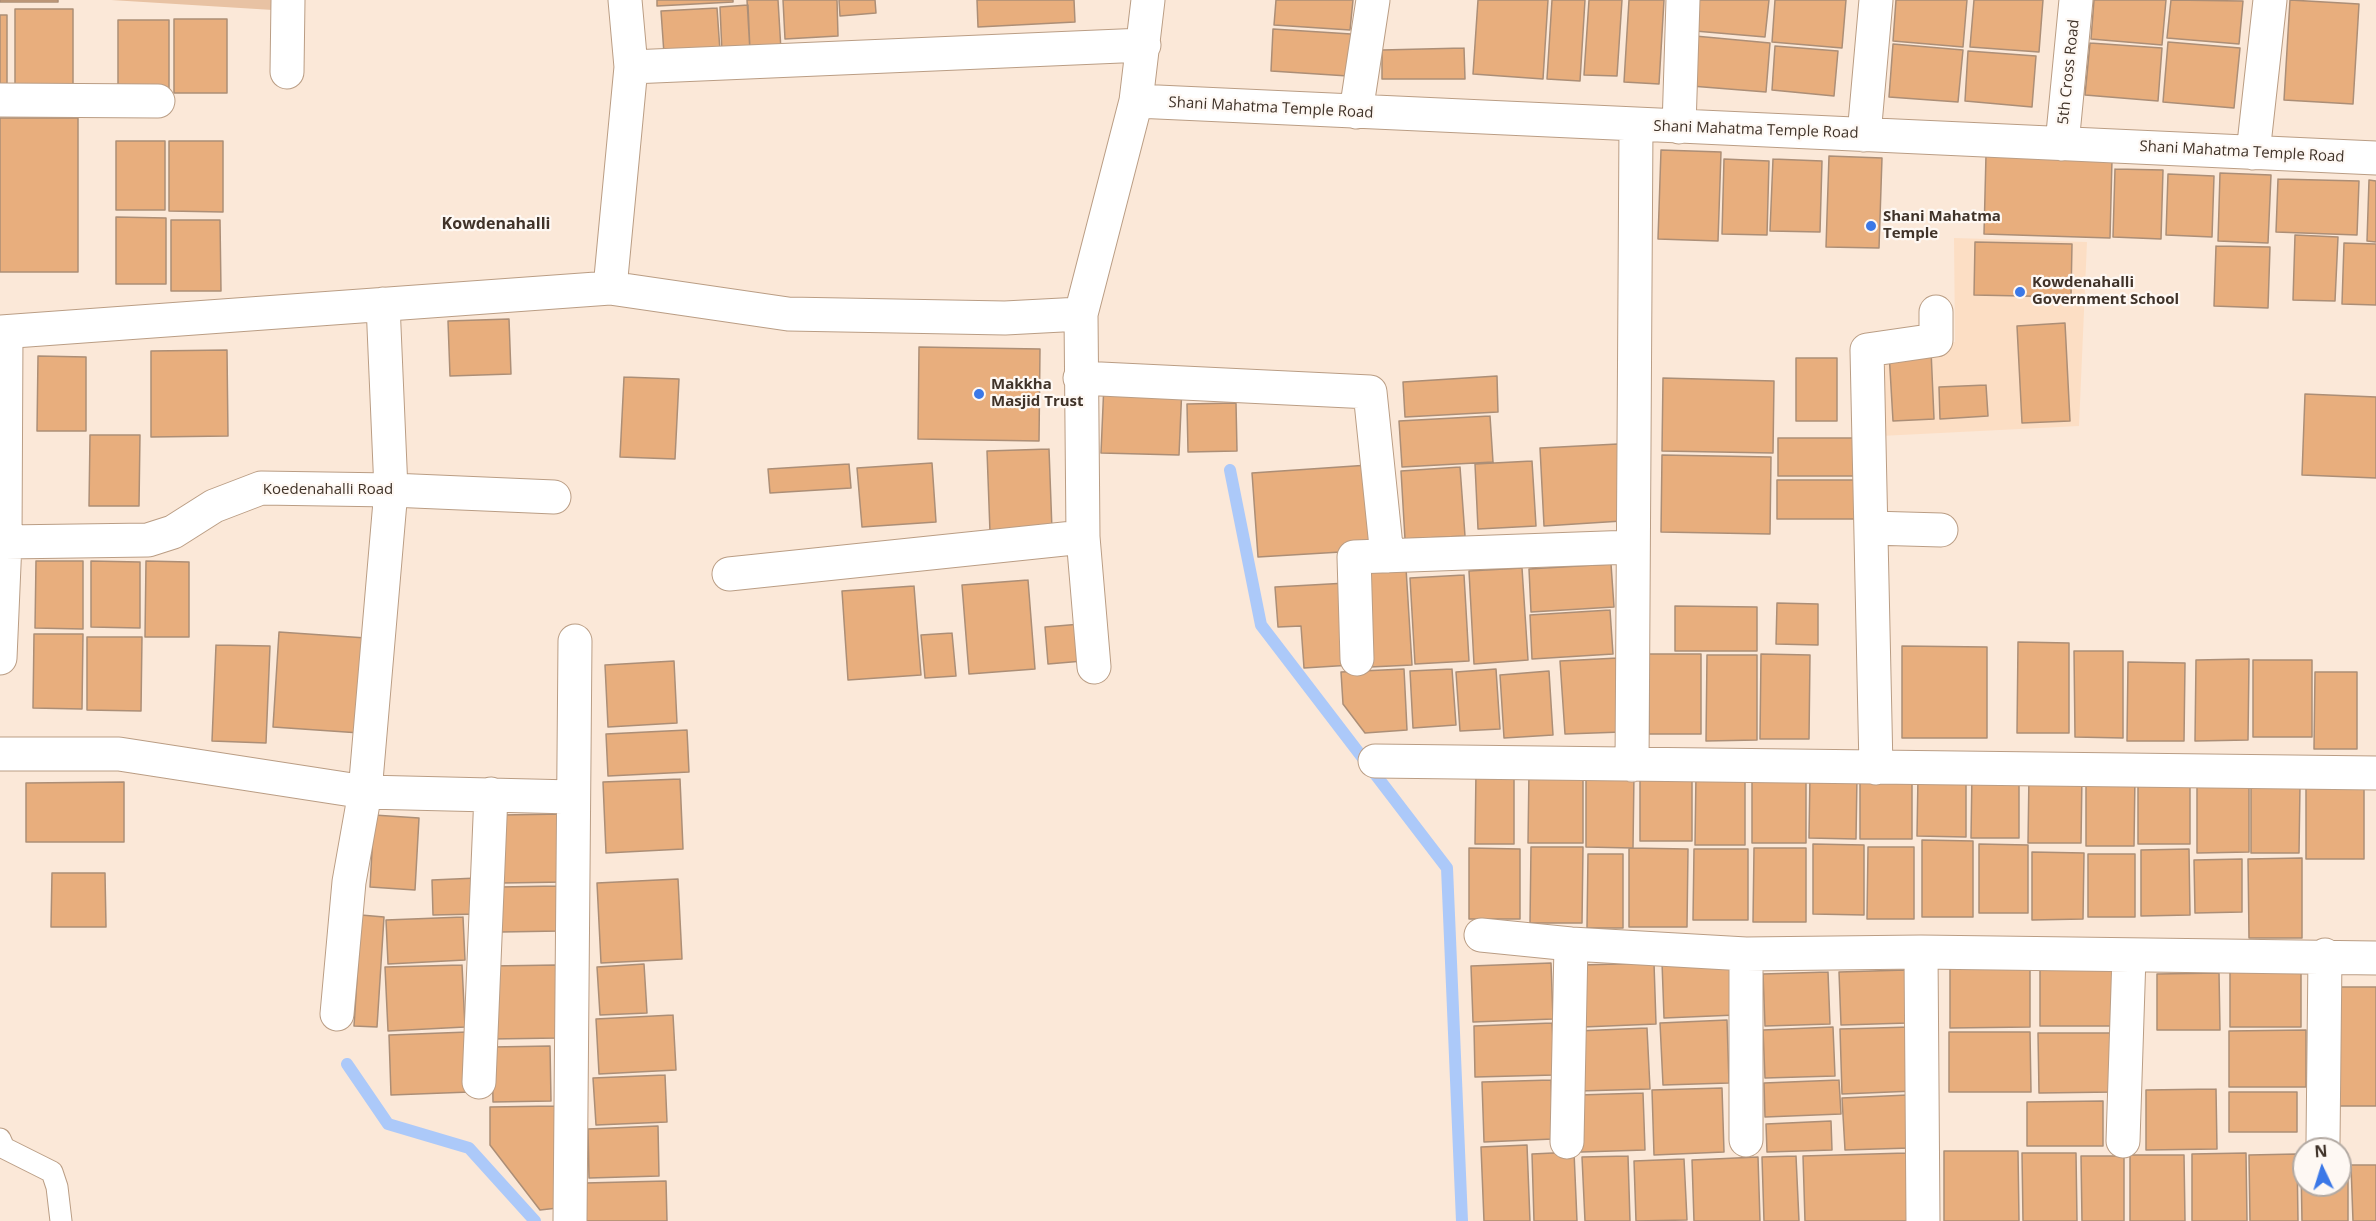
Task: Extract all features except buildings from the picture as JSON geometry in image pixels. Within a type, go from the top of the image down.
[{"type":"street","points":[[288,0],[288,72]]},
{"type":"street","points":[[610,288],[631,67],[625,0]]},
{"type":"street","points":[[1094,666],[1083,537],[1081,314],[1136,101],[1148,0]]},
{"type":"street","points":[[1356,112],[1373,0]]},
{"type":"street","points":[[1679,127],[1683,0]]},
{"type":"street","points":[[1864,135],[1876,0]]},
{"type":"street","name":"5th Cross Road","points":[[2062,144],[2076,0]]},
{"type":"street","points":[[2253,153],[2270,0]]},
{"type":"street","points":[[631,67],[1144,45]]},
{"type":"street","points":[[0,100],[158,101]]},
{"type":"street","name":"Shani Mahatma Temple Road","points":[[1136,101],[2376,158]]},
{"type":"street","points":[[1632,765],[1636,125]]},
{"type":"street","points":[[0,658],[4,542],[3,332],[610,288],[788,314],[1005,318],[1081,314]]},
{"type":"street","points":[[338,1014],[349,882],[365,792],[391,489],[382,304]]},
{"type":"street","points":[[1876,768],[1867,350],[1936,340],[1936,312]]},
{"type":"street","points":[[1080,378],[1371,392],[1387,556]]},
{"type":"street","name":"Koedenahalli Road","points":[[4,542],[148,540],[173,532],[214,506],[261,488],[391,489],[554,497]]},
{"type":"street","points":[[1871,528],[1941,530]]},
{"type":"street","points":[[729,574],[1083,537]]},
{"type":"street","points":[[1357,659],[1354,557],[1633,547]]},
{"type":"street","points":[[570,1221],[575,641]]},
{"type":"street","points":[[0,754],[119,754],[365,792],[573,797]]},
{"type":"street","points":[[1375,761],[2376,773]]},
{"type":"street","points":[[478,1082],[491,794]]},
{"type":"street","points":[[1481,934],[1571,944],[1746,954],[1921,952],[2129,956],[2325,955],[2376,958]]},
{"type":"street","points":[[1567,1142],[1571,944]]},
{"type":"street","points":[[1921,952],[1923,1221]]},
{"type":"street","points":[[1746,954],[1746,1140]]},
{"type":"street","points":[[2323,1137],[2325,955]]},
{"type":"street","points":[[2123,1141],[2129,956]]},
{"type":"lane","points":[[0,1139],[4,1148],[52,1172],[57,1187],[61,1221]]},
{"type":"shaded area","points":[[111,0],[272,0],[273,10]]},
{"type":"shaded area","name":"Kowdenahalli Government School","points":[[1954,238],[2087,242],[2079,426],[1861,437],[1860,352],[1955,342]]},
{"type":"waterway","points":[[1230,470],[1261,625],[1447,868],[1462,1221]]},
{"type":"waterway","points":[[347,1064],[388,1124],[469,1148],[535,1221]]},
{"type":"place","name":"Shani Mahatma Temple","points":[[1871,226]]},
{"type":"place","name":"Kowdenahalli Government School","points":[[2020,292]]},
{"type":"place","name":"Makkha Masjid Trust","points":[[979,394]]},
{"type":"district","name":"Kowdenahalli","points":[[496,224]]}]
